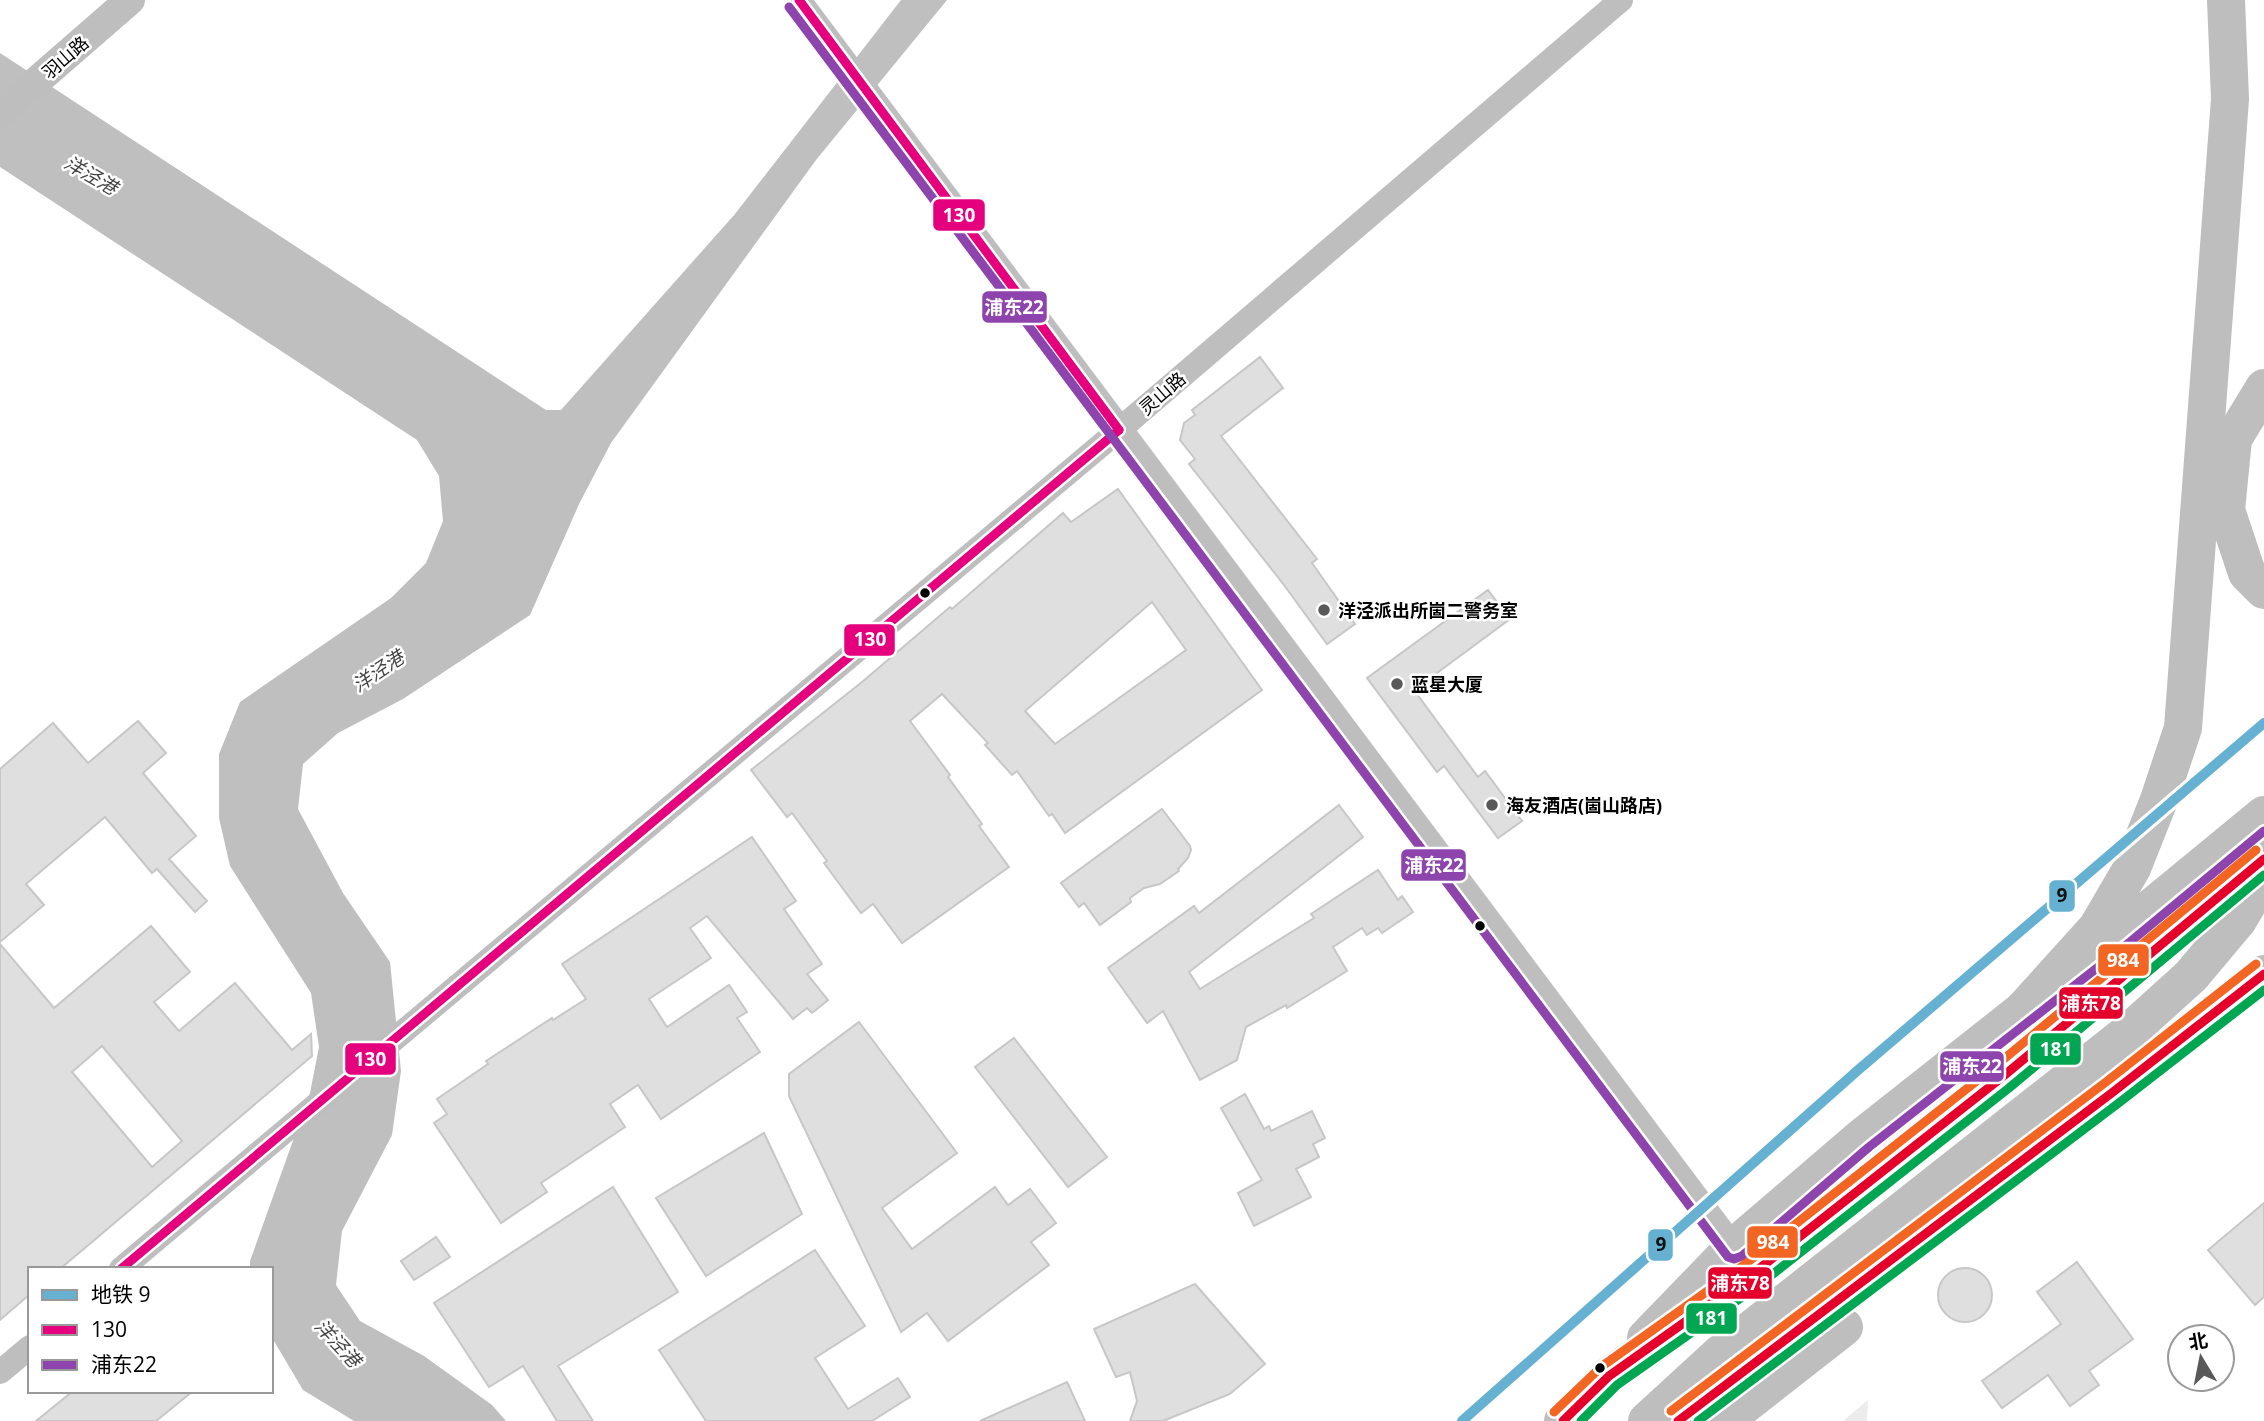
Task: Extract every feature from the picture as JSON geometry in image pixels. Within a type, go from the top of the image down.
[{"type":"main road","points":[[2022,1011],[2097,928],[2132,868],[2183,728],[2230,99],[2226,0]]},
{"type":"main road","points":[[2264,388],[2233,439],[2226,510],[2247,573],[2264,590]]},
{"type":"main road","points":[[1563,1421],[1734,1247],[1861,1138],[2264,815]]},
{"type":"main road","points":[[1609,1376],[1751,1275],[1979,1096],[2264,859]]},
{"type":"main road","points":[[1647,1421],[1720,1354],[2129,1032],[2191,976],[2238,920],[2264,876]]},
{"type":"main road","points":[[1692,1418],[2163,1077],[2214,1032],[2258,966],[2264,949]]},
{"type":"main road","points":[[1692,1418],[2264,974]]},
{"type":"main road","points":[[2219,1009],[2264,989]]},
{"type":"street","name":"羽山路","points":[[0,113],[130,0]]},
{"type":"street","points":[[799,0],[1734,1247]]},
{"type":"street","name":"灵山路","points":[[123,1267],[1119,430],[1621,0]]},
{"type":"street","points":[[0,1372],[28,1349]]},
{"type":"shaded area","points":[[1868,1400],[1867,1421],[1843,1421]]},
{"type":"water","name":"洋泾港","points":[[901,0],[947,0],[816,160],[611,443],[580,502],[530,615],[403,699],[338,733],[303,764],[298,809],[343,893],[390,962],[401,1071],[392,1135],[342,1231],[336,1285],[360,1321],[424,1356],[492,1405],[506,1421],[354,1421],[303,1390],[273,1339],[273,1267],[250,1267],[310,1093],[319,1047],[311,993],[230,866],[219,818],[219,754],[240,702],[391,598],[426,563],[443,521],[439,476],[417,440],[0,167],[0,53],[546,410],[561,410],[735,214]]},
{"type":"building","points":[[1260,357],[1283,388],[1221,436],[1317,559],[1312,563],[1355,624],[1327,644],[1189,464],[1195,459],[1180,440],[1184,423],[1195,415],[1192,410]]},
{"type":"building","points":[[1118,489],[1262,690],[1065,833],[1052,814],[1049,816],[1017,771],[1012,775],[985,745],[988,743],[942,694],[910,721],[950,775],[948,777],[982,824],[979,826],[1009,867],[902,943],[873,904],[861,913],[792,813],[787,817],[751,770],[862,682],[950,607],[952,609],[1063,513],[1071,522]],"holes":[[[1152,602],[1186,650],[1055,744],[1025,711]]]},
{"type":"building","name":"蓝星大厦","points":[[1488,590],[1510,619],[1414,690],[1478,777],[1485,771],[1522,821],[1498,838],[1444,766],[1437,772],[1367,678]]},
{"type":"building","points":[[138,721],[166,753],[143,773],[196,836],[169,859],[207,901],[195,912],[157,869],[152,873],[105,817],[26,884],[44,905],[0,942],[0,769],[53,723],[88,763]]},
{"type":"building","points":[[1339,805],[1363,837],[1189,972],[1200,989],[1314,918],[1311,914],[1378,870],[1398,900],[1402,896],[1413,912],[1382,933],[1378,928],[1367,935],[1362,928],[1333,947],[1347,971],[1287,1008],[1286,1005],[1246,1027],[1237,1060],[1200,1080],[1163,1011],[1147,1023],[1108,968],[1194,906],[1199,913]]},
{"type":"building","points":[[1162,809],[1190,846],[1188,858],[1179,871],[1160,884],[1144,888],[1130,898],[1131,902],[1100,925],[1084,903],[1079,907],[1061,883]]},
{"type":"building","points":[[752,837],[796,901],[784,909],[822,964],[807,974],[828,1000],[812,1013],[807,1008],[793,1019],[707,916],[690,928],[711,958],[649,999],[667,1027],[729,985],[747,1012],[737,1018],[760,1052],[661,1119],[638,1085],[610,1104],[625,1127],[541,1183],[547,1192],[501,1223],[434,1123],[447,1114],[437,1099],[488,1064],[486,1061],[586,999],[562,964]]},
{"type":"building","points":[[151,926],[190,972],[154,1002],[179,1031],[235,983],[292,1050],[311,1034],[312,1056],[62,1267],[28,1267],[28,1296],[0,1320],[0,944],[54,1008]],"holes":[[[102,1046],[182,1141],[152,1167],[72,1072]]]},
{"type":"building","points":[[859,1022],[957,1153],[882,1208],[912,1249],[995,1187],[1008,1205],[1030,1189],[1056,1223],[1031,1242],[1049,1265],[948,1341],[927,1313],[901,1332],[789,1096],[789,1074]]},
{"type":"building","points":[[1014,1038],[1107,1157],[1068,1187],[975,1067]]},
{"type":"building","points":[[1245,1094],[1264,1129],[1269,1126],[1271,1131],[1312,1111],[1325,1138],[1313,1144],[1319,1157],[1296,1169],[1311,1197],[1254,1226],[1238,1193],[1262,1180],[1221,1108]]},
{"type":"building","points":[[764,1133],[802,1214],[706,1276],[656,1198]]},
{"type":"building","points":[[613,1187],[678,1292],[558,1366],[593,1421],[557,1421],[523,1366],[489,1387],[434,1303]]},
{"type":"building","points":[[2264,1203],[2264,1297],[2255,1305],[2208,1250]]},
{"type":"building","points":[[436,1237],[450,1257],[414,1280],[401,1261]]},
{"type":"building","points":[[815,1250],[865,1326],[815,1358],[848,1409],[898,1378],[910,1397],[872,1421],[706,1421],[659,1350]]},
{"type":"building","points":[[2077,1262],[2133,1339],[2089,1371],[2099,1385],[2070,1406],[2048,1375],[2002,1408],[1982,1381],[2061,1324],[2037,1292]]},
{"type":"building","points":[[1965,1268],[1984,1276],[1992,1295],[1984,1314],[1965,1322],[1946,1314],[1938,1295],[1946,1276]]},
{"type":"building","points":[[1195,1284],[1265,1364],[1230,1394],[1163,1421],[1130,1421],[1137,1401],[1130,1372],[1116,1377],[1094,1329]]},
{"type":"building","points":[[1067,1382],[1085,1421],[980,1421]]},
{"type":"building","points":[[71,1393],[191,1393],[156,1421],[36,1421]]},
{"type":"metro line","name":"9","points":[[1462,1421],[1857,1071],[2264,723]]},
{"type":"transit line","name":"130","points":[[799,0],[1119,430]]},
{"type":"transit line","name":"浦东22","points":[[789,7],[1728,1257],[1734,1259],[1742,1256],[1869,1147],[2130,942],[2264,831]]},
{"type":"transit line","name":"130","points":[[123,1267],[1119,430]]},
{"type":"transit line","name":"984","points":[[1554,1412],[1601,1367],[1744,1265],[1993,1068],[2256,850]]},
{"type":"transit line","name":"浦东78","points":[[1563,1421],[1609,1376],[1751,1275],[2001,1078],[2264,859]]},
{"type":"transit line","name":"181","points":[[1581,1421],[1617,1385],[1759,1285],[2009,1088],[2264,875]]},
{"type":"transit line","name":"984","points":[[1671,1411],[2106,1082],[2256,964]]},
{"type":"transit line","name":"浦东78","points":[[1678,1421],[2113,1092],[2264,974]]},
{"type":"transit line","name":"181","points":[[1698,1421],[2264,990]]},
{"type":"place","name":"洋泾派出所崮二警务室","points":[[1324,610]]},
{"type":"place","name":"蓝星大厦","points":[[1397,684]]},
{"type":"place","name":"海友酒店(崮山路店)","points":[[1492,805]]}]
